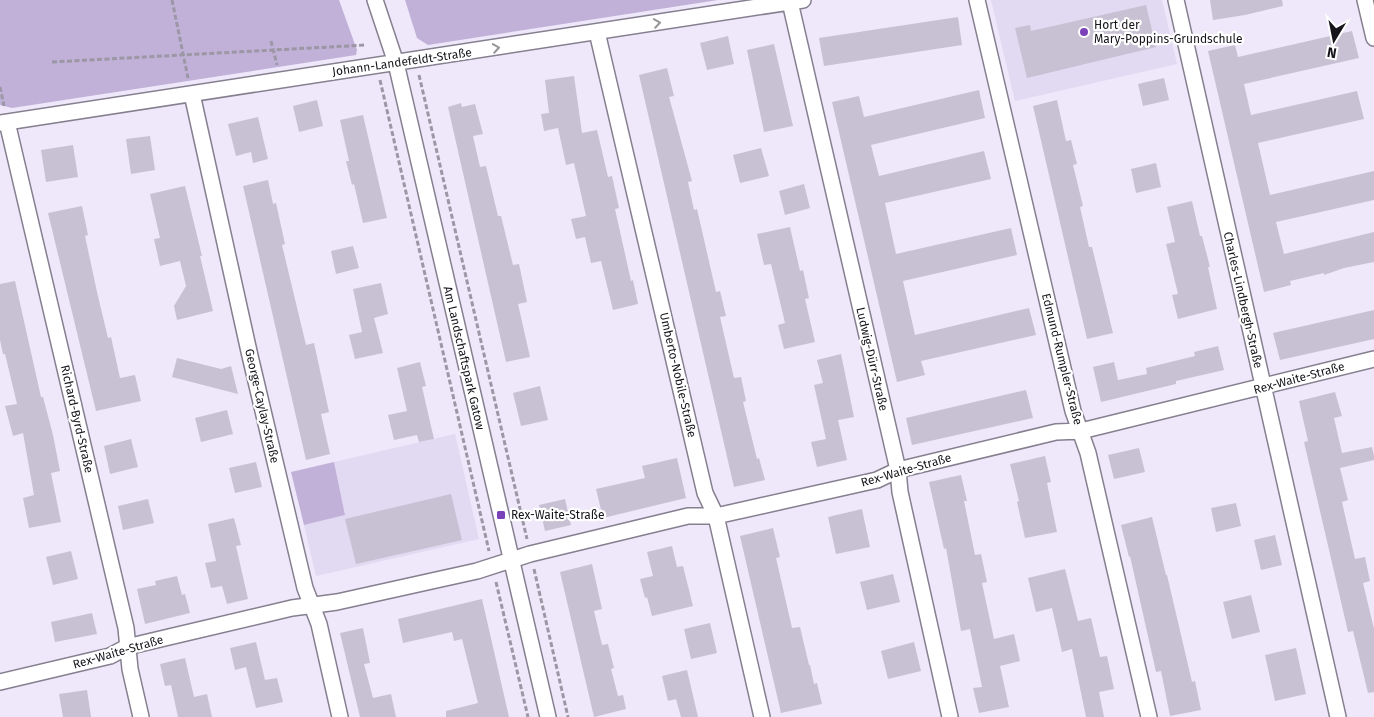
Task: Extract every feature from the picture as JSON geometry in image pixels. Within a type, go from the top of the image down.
[{"type":"street","name":"Am Landschaftspark Gatow","points":[[375,0],[396,63],[548,717]]},
{"type":"street","name":"Edmund-Rumpler-Straße","points":[[977,0],[1071,403],[1088,453],[1149,717]]},
{"type":"street","name":"Charles-Lindbergh-Straße","points":[[1176,0],[1338,717]]},
{"type":"street","points":[[1365,0],[1374,38]]},
{"type":"street","name":"Johann-Landefeldt-Straße","points":[[4,123],[796,1]]},
{"type":"street","name":"Ludwig-Dürr-Straße","points":[[796,1],[898,470],[900,492],[950,717]]},
{"type":"street","name":"Umberto-Nobile-Straße","points":[[597,32],[705,493],[716,516],[762,717]]},
{"type":"street","name":"George-Caylay-Straße","points":[[192,94],[250,356],[305,588],[319,624],[340,717]]},
{"type":"street","name":"Richard-Byrd-Straße","points":[[4,123],[126,628],[130,669],[141,717]]},
{"type":"street","name":"Rex-Waite-Straße","points":[[0,682],[110,656],[127,647],[292,608],[337,602],[478,571],[530,554],[688,516],[716,516],[877,480],[898,470],[1056,432],[1081,431],[1263,388],[1283,380],[1374,360]]},
{"type":"path","points":[[172,0],[192,94]]},
{"type":"path","points":[[271,41],[278,70]]},
{"type":"path","points":[[52,62],[366,45]]},
{"type":"path","points":[[413,60],[421,79],[568,717]]},
{"type":"path","points":[[377,65],[528,717]]},
{"type":"shaded area","points":[[0,0],[339,0],[357,50],[356,55],[12,108],[0,105]]},
{"type":"shaded area","points":[[405,0],[718,0],[428,45],[417,38]]},
{"type":"shaded area","name":"Hort der Mary-Poppins-Grundschule","points":[[991,0],[1162,0],[1177,64],[1015,101]]},
{"type":"shaded area","points":[[455,434],[479,539],[316,576],[304,525],[345,515],[334,462]]},
{"type":"shaded area","points":[[334,462],[345,515],[304,525],[291,472]]},
{"type":"building","points":[[1210,0],[1282,0],[1283,6],[1213,20]]},
{"type":"building","points":[[1146,5],[1156,47],[1027,78],[1015,28],[1030,25],[1031,31]]},
{"type":"building","points":[[958,17],[962,45],[824,66],[819,38]]},
{"type":"building","points":[[1352,31],[1359,58],[1244,84],[1251,115],[1357,91],[1364,119],[1258,143],[1270,195],[1374,171],[1374,200],[1276,222],[1284,254],[1374,232],[1374,262],[1344,268],[1324,275],[1324,273],[1290,281],[1291,285],[1264,292],[1208,51],[1235,45],[1238,57]]},
{"type":"building","points":[[728,36],[734,64],[707,70],[700,43]]},
{"type":"building","points":[[774,44],[793,126],[764,132],[747,50]]},
{"type":"building","points":[[667,68],[674,96],[669,97],[692,181],[688,182],[694,210],[697,209],[716,292],[720,291],[726,316],[720,317],[734,378],[741,377],[746,401],[743,402],[757,459],[759,458],[765,480],[734,487],[639,75]]},
{"type":"building","points":[[574,76],[582,133],[597,130],[608,177],[612,176],[619,208],[615,209],[638,304],[613,310],[601,261],[591,263],[585,237],[576,239],[571,219],[586,216],[574,163],[566,165],[558,128],[544,131],[541,114],[549,113],[545,80]]},
{"type":"building","points":[[1164,78],[1169,100],[1143,106],[1138,84]]},
{"type":"building","points":[[979,90],[985,118],[871,145],[879,176],[984,151],[991,179],[885,203],[896,254],[1011,228],[1017,255],[903,281],[915,335],[1029,308],[1036,335],[921,361],[925,375],[897,382],[832,102],[859,96],[864,117]]},
{"type":"building","points":[[317,100],[323,126],[299,132],[293,106]]},
{"type":"building","points":[[1057,100],[1066,141],[1071,140],[1077,164],[1073,165],[1083,206],[1080,207],[1113,333],[1087,339],[1033,106]]},
{"type":"building","points":[[461,103],[462,107],[475,104],[483,134],[473,136],[480,167],[486,166],[498,216],[501,216],[513,265],[519,264],[527,302],[518,304],[530,357],[506,362],[448,107]]},
{"type":"building","points":[[363,115],[387,218],[363,223],[354,184],[352,185],[346,161],[349,161],[340,120]]},
{"type":"building","points":[[258,117],[268,159],[253,163],[251,152],[236,156],[228,124]]},
{"type":"building","points":[[150,136],[155,170],[131,174],[126,139]]},
{"type":"building","points":[[73,145],[78,177],[46,182],[41,150]]},
{"type":"building","points":[[761,148],[769,176],[740,183],[733,155]]},
{"type":"building","points":[[1156,163],[1161,187],[1136,193],[1131,169]]},
{"type":"building","points":[[268,180],[273,204],[276,203],[285,244],[282,245],[306,345],[314,343],[329,412],[321,414],[330,454],[306,460],[243,186]]},
{"type":"building","points":[[804,184],[810,208],[785,215],[779,191]]},
{"type":"building","points":[[185,186],[213,311],[177,320],[174,306],[186,286],[180,261],[160,266],[154,239],[160,238],[150,194]]},
{"type":"building","points":[[1192,201],[1210,267],[1208,267],[1217,309],[1178,319],[1172,295],[1178,294],[1166,244],[1175,242],[1167,207]]},
{"type":"building","points":[[82,206],[88,235],[85,236],[97,292],[108,338],[111,337],[120,378],[135,375],[141,401],[96,411],[48,213]]},
{"type":"building","points":[[790,227],[800,271],[803,270],[809,298],[805,299],[815,342],[784,349],[778,325],[785,323],[771,264],[764,265],[757,234]]},
{"type":"building","points":[[353,246],[359,268],[336,274],[331,251]]},
{"type":"building","points":[[15,281],[60,471],[51,473],[61,522],[29,528],[23,498],[34,495],[23,433],[13,436],[5,406],[17,404],[0,340],[0,284]]},
{"type":"building","points":[[381,283],[388,314],[374,318],[383,353],[355,359],[349,335],[362,332],[353,289]]},
{"type":"building","points":[[1374,310],[1374,339],[1280,360],[1273,333]]},
{"type":"building","points":[[1218,346],[1224,370],[1101,402],[1093,367],[1114,362],[1118,380],[1147,374],[1146,368],[1195,356],[1194,352]]},
{"type":"building","points":[[841,354],[854,417],[838,420],[847,460],[817,467],[811,442],[826,439],[814,385],[823,383],[817,360]]},
{"type":"building","points":[[177,358],[221,369],[231,366],[238,394],[172,377]]},
{"type":"building","points":[[420,362],[426,386],[422,387],[434,439],[419,442],[417,435],[394,440],[388,415],[407,411],[397,368]]},
{"type":"building","points":[[540,386],[548,420],[521,426],[513,393]]},
{"type":"building","points":[[1026,390],[1033,418],[912,445],[906,418]]},
{"type":"building","points":[[1335,392],[1342,416],[1334,418],[1342,453],[1372,447],[1374,456],[1374,460],[1340,468],[1348,500],[1342,502],[1355,559],[1365,557],[1370,581],[1363,583],[1374,629],[1374,692],[1368,693],[1353,631],[1348,632],[1304,442],[1308,441],[1299,401]]},
{"type":"building","points":[[227,410],[233,434],[201,442],[195,418]]},
{"type":"building","points":[[131,439],[138,467],[110,474],[104,446]]},
{"type":"building","points":[[1139,448],[1145,472],[1114,479],[1108,455]]},
{"type":"building","points":[[1045,456],[1051,482],[1047,483],[1057,532],[1025,538],[1010,464]]},
{"type":"building","points":[[677,458],[686,498],[603,518],[596,489],[645,478],[642,466]]},
{"type":"building","points":[[256,462],[262,487],[235,493],[229,468]]},
{"type":"building","points":[[961,475],[967,501],[964,501],[975,555],[981,554],[987,582],[982,583],[994,639],[1014,634],[1020,661],[1000,666],[1009,707],[979,713],[973,688],[982,687],[970,629],[961,631],[946,548],[944,549],[929,482]]},
{"type":"building","points":[[451,494],[462,540],[356,564],[345,519]]},
{"type":"building","points":[[148,499],[154,523],[123,530],[118,506]]},
{"type":"building","points":[[565,499],[571,525],[545,531],[539,505]]},
{"type":"building","points":[[1236,503],[1241,526],[1216,532],[1211,508]]},
{"type":"building","points":[[862,509],[870,547],[836,554],[828,517]]},
{"type":"building","points":[[1152,517],[1192,682],[1195,681],[1201,710],[1170,716],[1161,671],[1156,672],[1130,556],[1121,525]]},
{"type":"building","points":[[234,518],[241,545],[236,546],[248,599],[227,604],[222,586],[211,588],[205,563],[216,561],[208,524]]},
{"type":"building","points":[[773,528],[780,557],[776,558],[792,628],[800,627],[814,684],[817,683],[822,704],[781,713],[740,536]]},
{"type":"building","points":[[1275,535],[1282,565],[1261,570],[1254,540]]},
{"type":"building","points":[[672,546],[677,567],[683,566],[693,606],[652,616],[640,579],[653,576],[647,552]]},
{"type":"building","points":[[71,551],[78,579],[53,585],[46,557]]},
{"type":"building","points":[[592,564],[602,609],[594,611],[602,645],[608,644],[614,668],[611,669],[618,696],[623,695],[626,709],[594,717],[560,572]]},
{"type":"building","points":[[1065,569],[1078,621],[1091,618],[1100,657],[1107,656],[1114,689],[1099,692],[1104,717],[1086,717],[1072,649],[1062,652],[1052,608],[1036,612],[1028,578]]},
{"type":"building","points":[[893,574],[900,602],[867,610],[860,582]]},
{"type":"building","points":[[177,576],[182,595],[185,594],[190,613],[145,624],[137,589],[156,585],[155,581]]},
{"type":"building","points":[[1251,595],[1260,632],[1232,639],[1223,602]]},
{"type":"building","points":[[482,599],[509,717],[446,717],[446,711],[478,703],[462,639],[454,641],[452,632],[403,643],[398,619]]},
{"type":"building","points":[[92,613],[97,634],[55,642],[51,622]]},
{"type":"building","points":[[710,623],[717,653],[691,659],[684,629]]},
{"type":"building","points":[[363,628],[370,663],[364,664],[373,698],[391,694],[396,717],[360,717],[340,633]]},
{"type":"building","points":[[256,642],[265,680],[277,678],[283,702],[256,708],[246,667],[235,670],[230,648]]},
{"type":"building","points":[[914,642],[921,671],[888,679],[881,651]]},
{"type":"building","points":[[1296,648],[1306,694],[1275,701],[1265,655]]},
{"type":"building","points":[[185,658],[194,697],[207,694],[212,717],[178,717],[171,685],[165,686],[160,664]]},
{"type":"building","points":[[687,670],[698,717],[681,717],[676,699],[668,701],[662,676]]},
{"type":"building","points":[[87,690],[91,717],[63,717],[59,694]]},
{"type":"place","name":"Hort der Mary-Poppins-Grundschule","points":[[1084,32]]},
{"type":"place","name":"Rex-Waite-Straße","points":[[501,515]]}]
